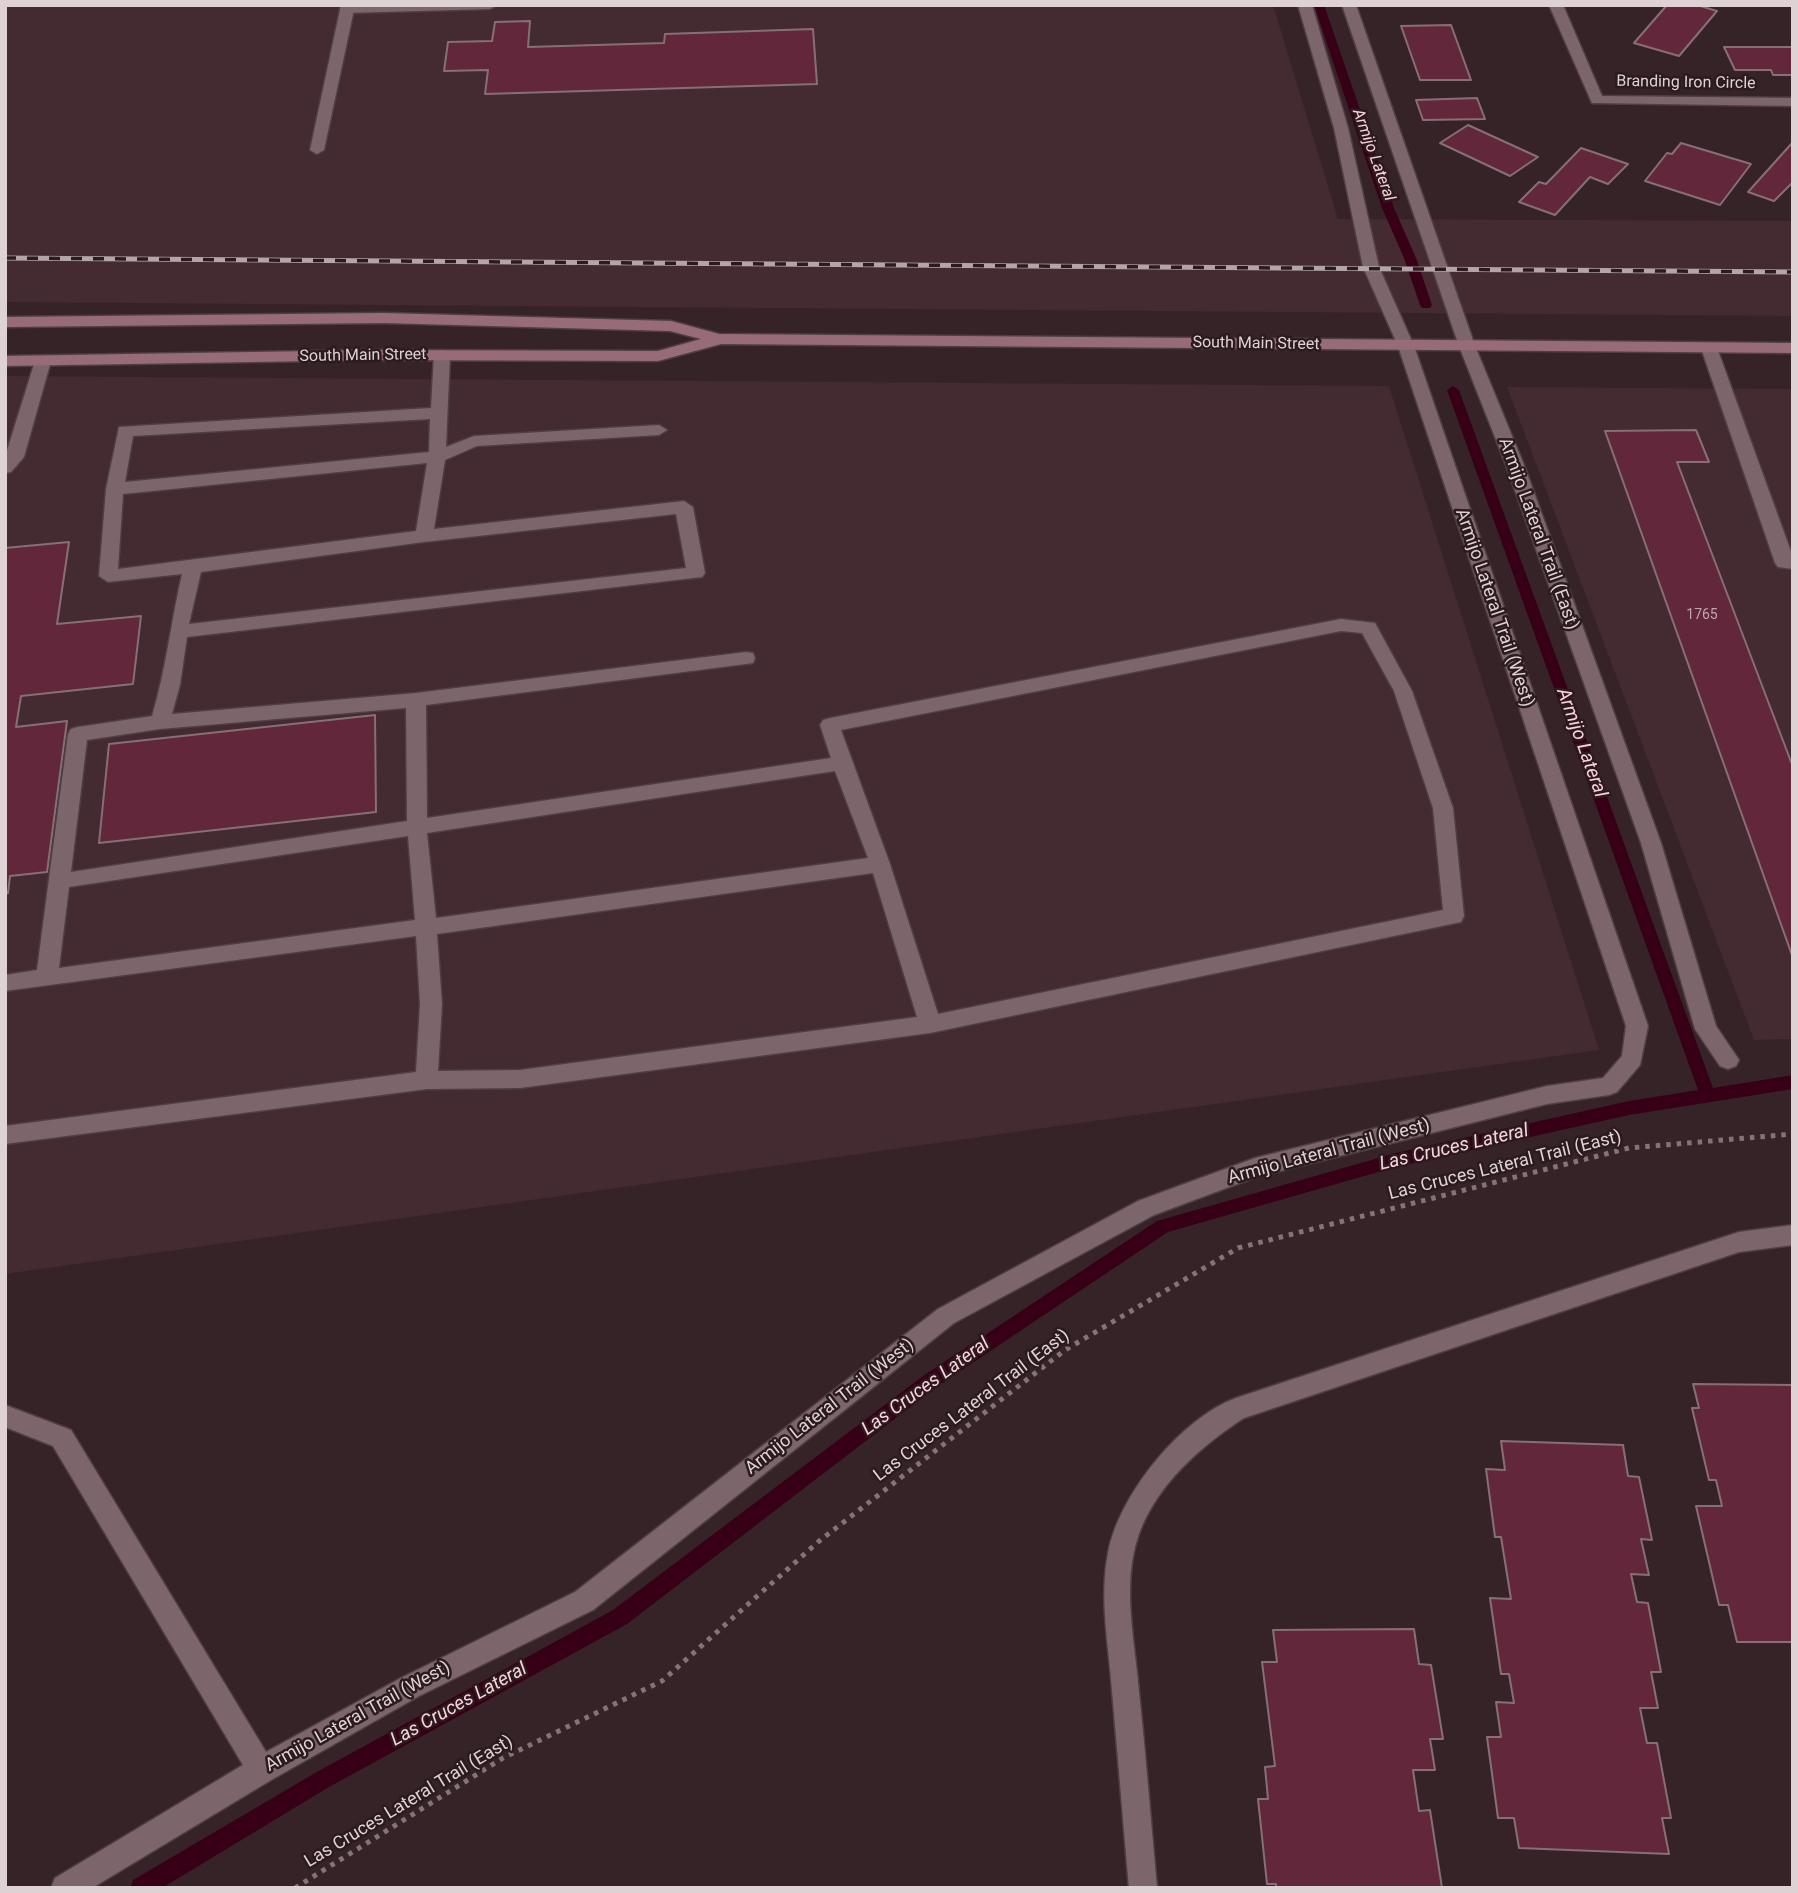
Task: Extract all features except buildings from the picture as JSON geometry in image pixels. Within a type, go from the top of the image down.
[{"type":"main road","name":"South Main Street","points":[[5,322],[384,318],[671,326],[719,339],[1793,348]]},
{"type":"main road","name":"South Main Street","points":[[5,361],[442,355],[658,356],[719,339]]},
{"type":"street","points":[[317,150],[348,7],[490,5]]},
{"type":"street","name":"Armijo Lateral Trail (West)","points":[[65,1888],[261,1770],[410,1687],[584,1601],[946,1316],[1146,1208],[1255,1168],[1547,1095],[1609,1086],[1632,1059],[1637,1026],[1406,346],[1371,267],[1341,128],[1305,5]]},
{"type":"street","name":"Armijo Lateral Trail (East)","points":[[1349,5],[1467,346],[1515,465],[1651,843],[1706,1029],[1728,1060]]},
{"type":"street","name":"Branding Iron Circle","points":[[1556,5],[1597,100],[1793,102]]},
{"type":"street","points":[[1709,348],[1784,563],[1793,563]]},
{"type":"street","points":[[424,536],[437,457],[442,355]]},
{"type":"street","points":[[5,468],[15,457],[43,361]]},
{"type":"street","points":[[178,632],[696,573],[684,507],[424,536],[108,576],[115,489],[125,431],[438,413]]},
{"type":"street","points":[[115,489],[437,457],[474,441],[659,429]]},
{"type":"street","points":[[160,722],[171,685],[178,632],[193,567]]},
{"type":"street","points":[[5,1135],[427,1080],[520,1079],[930,1024],[1454,916],[1443,808],[1403,691],[1368,627],[1341,625],[830,725],[880,864],[930,1024]]},
{"type":"street","points":[[47,977],[78,734],[160,722],[416,700],[746,658]]},
{"type":"street","points":[[416,700],[417,829],[431,1004],[427,1080]]},
{"type":"street","points":[[60,881],[842,763]]},
{"type":"street","points":[[5,983],[880,864]]},
{"type":"street","points":[[1143,1888],[1117,1591],[1125,1536],[1147,1490],[1179,1454],[1210,1425],[1236,1409],[1739,1242],[1793,1235]]},
{"type":"street","points":[[5,1416],[62,1438],[261,1770]]},
{"type":"path","name":"Las Cruces Lateral Trail (East)","points":[[295,1888],[503,1758],[662,1681],[818,1542],[1065,1350],[1238,1248],[1629,1148],[1793,1134]]},
{"type":"shaded area","points":[[5,5],[1273,5],[1338,219],[1793,221],[1793,316],[5,302]]},
{"type":"shaded area","points":[[5,376],[1389,386],[1599,1050],[5,1274]]},
{"type":"shaded area","points":[[1507,387],[1793,389],[1793,1039],[1754,1040]]},
{"type":"waterway","name":"Armijo Lateral","points":[[1319,5],[1388,208],[1410,258],[1426,305]]},
{"type":"waterway","name":"Armijo Lateral","points":[[1453,390],[1708,1096]]},
{"type":"waterway","name":"Las Cruces Lateral","points":[[1708,1096],[1793,1082]]},
{"type":"waterway","name":"Las Cruces Lateral","points":[[141,1888],[322,1780],[620,1617],[929,1382],[1163,1226],[1396,1160],[1629,1108],[1708,1096]]},
{"type":"railway","points":[[5,258],[1793,272]]}]
